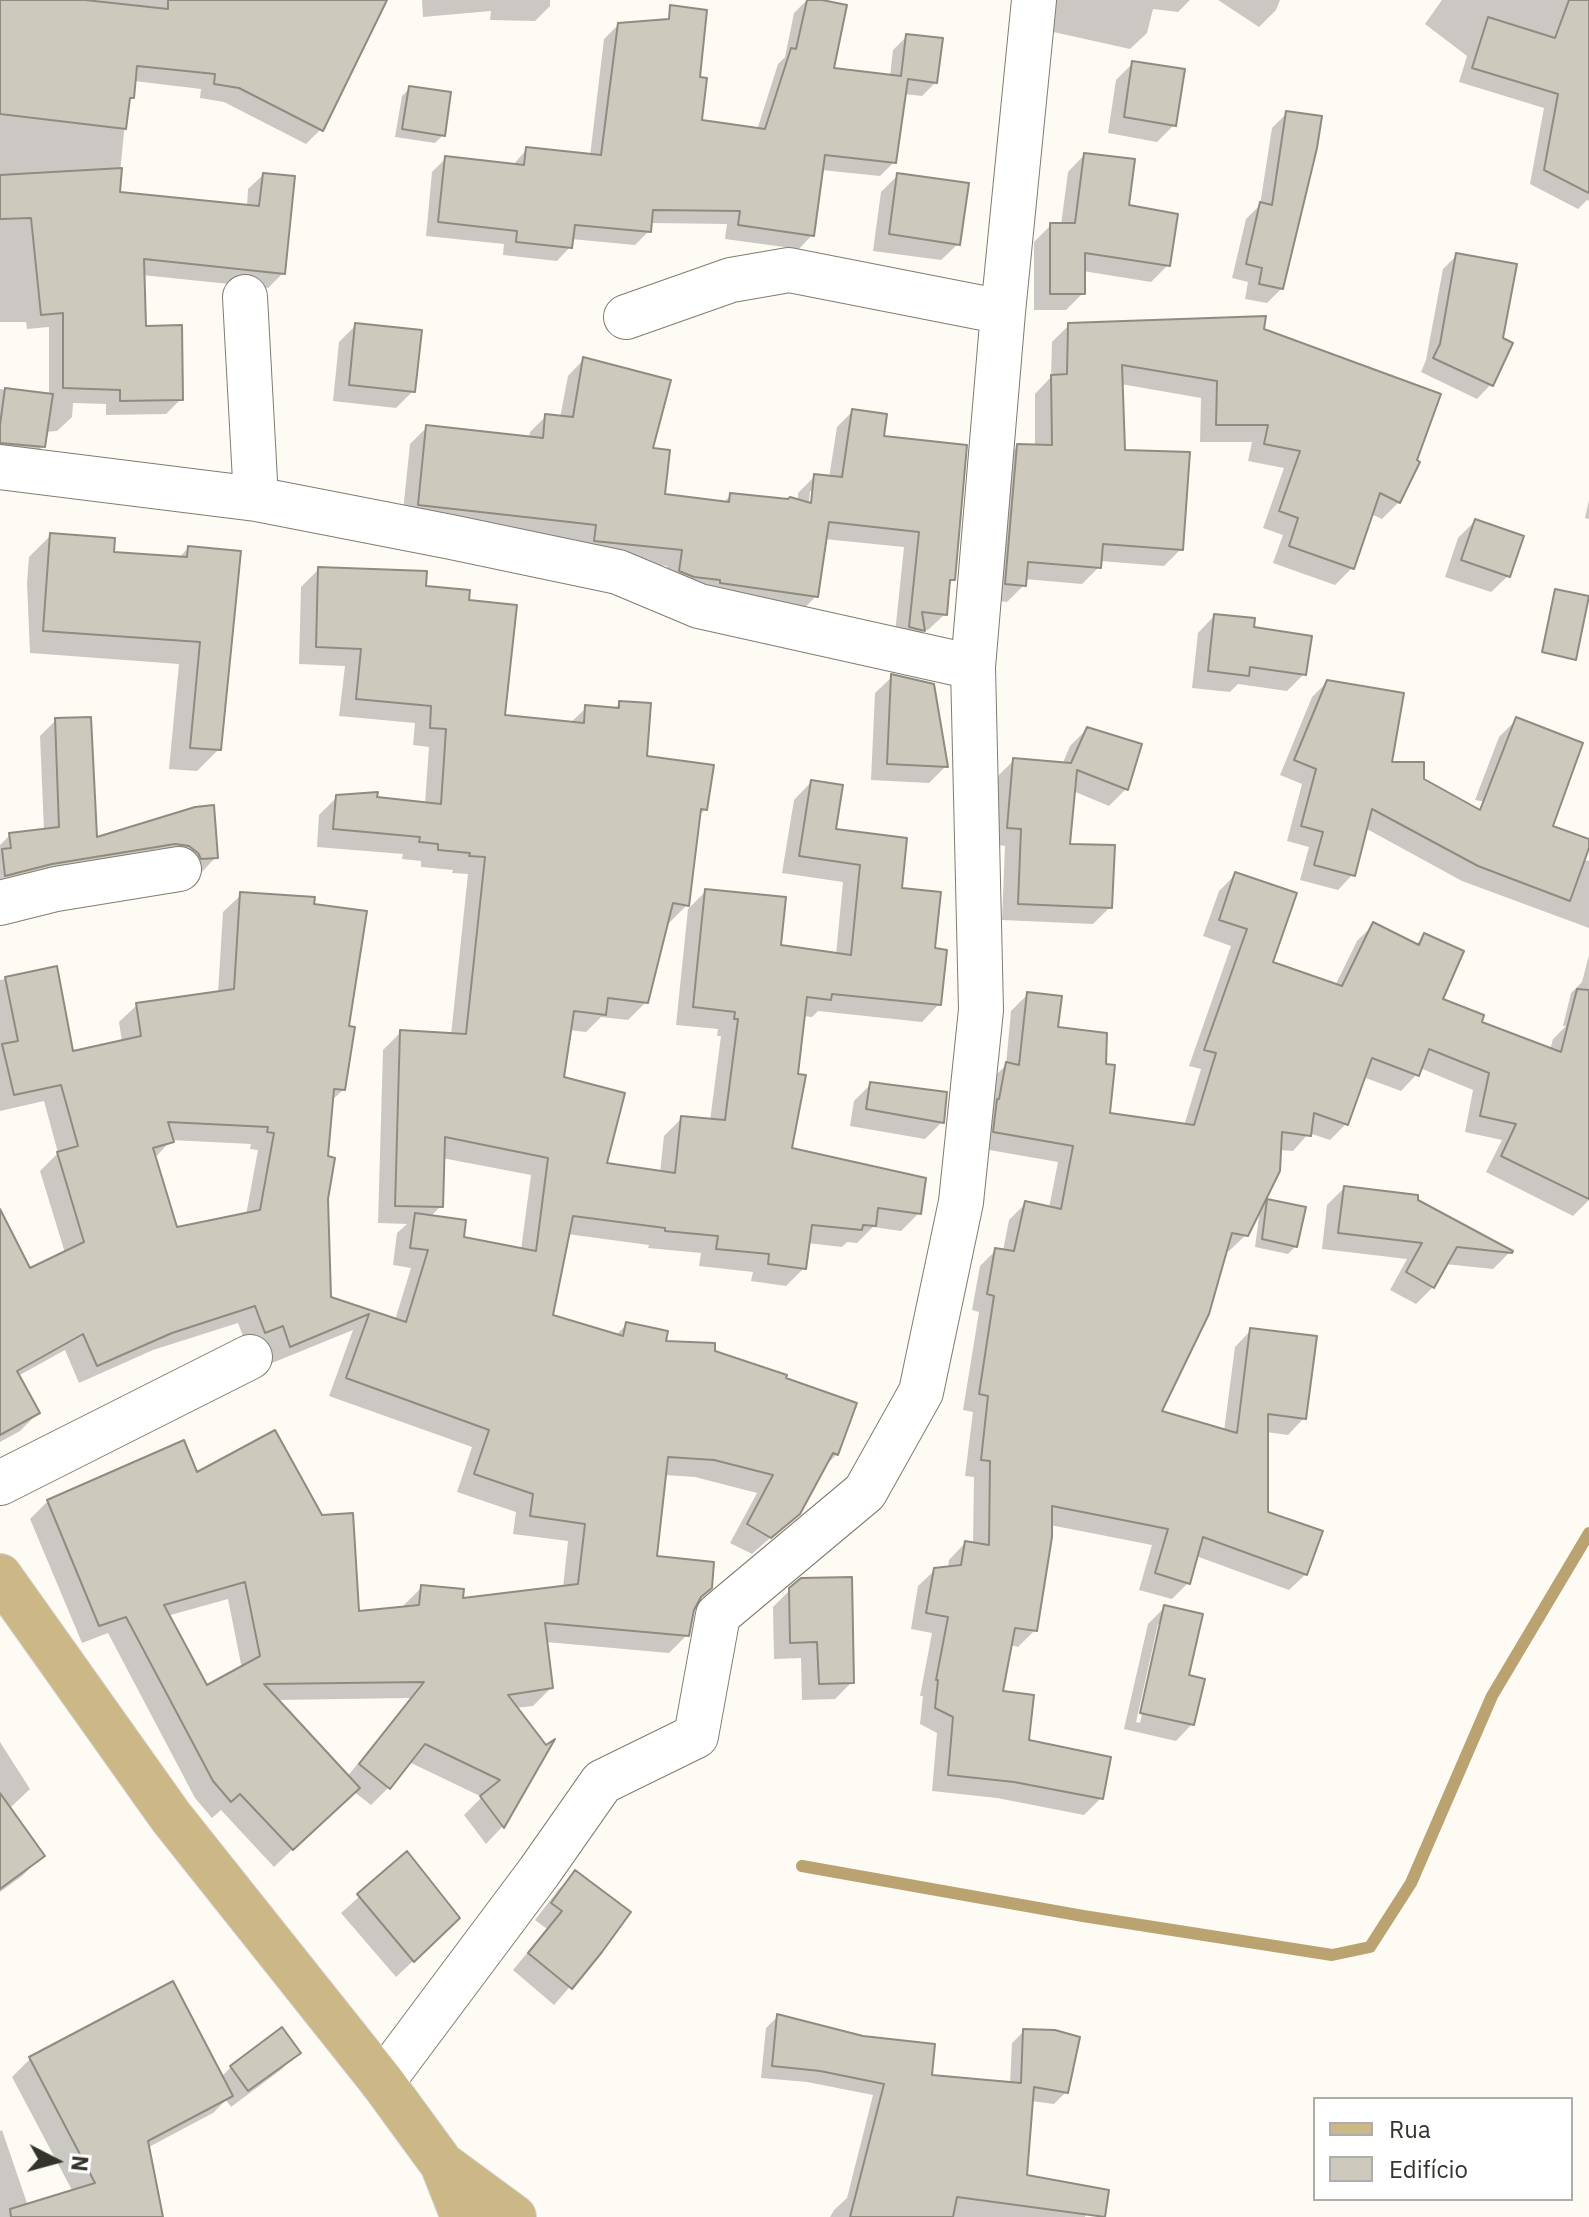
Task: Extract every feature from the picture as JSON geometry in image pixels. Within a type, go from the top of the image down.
[{"type":"main road","points":[[0,1576],[171,1817],[382,2082],[442,2164],[463,2217]]},
{"type":"main road","points":[[442,2164],[514,2217]]},
{"type":"street","points":[[382,2082],[539,1872],[602,1782],[696,1736],[718,1615],[865,1492],[921,1392],[961,1202],[981,1010],[973,667],[1003,312],[1034,0]]},
{"type":"street","points":[[626,317],[731,280],[789,270],[1003,312]]},
{"type":"street","points":[[245,297],[256,499]]},
{"type":"street","points":[[0,467],[256,499],[618,572],[699,606],[973,667]]},
{"type":"street","points":[[0,903],[56,889],[179,869]]},
{"type":"street","points":[[0,1483],[250,1357]]},
{"type":"building","points":[[0,0],[85,0],[168,9],[168,0],[387,0],[323,131],[239,88],[214,84],[215,74],[137,66],[134,98],[130,98],[126,129],[0,114]]},
{"type":"building","points":[[807,0],[847,5],[834,68],[901,76],[906,34],[943,38],[937,83],[908,79],[896,163],[825,155],[814,236],[738,225],[740,211],[653,210],[651,232],[575,225],[572,248],[516,242],[517,231],[438,222],[445,156],[524,165],[526,147],[601,155],[618,23],[669,19],[670,5],[707,10],[700,77],[707,78],[702,120],[765,129],[791,48],[796,49]]},
{"type":"building","points":[[1569,0],[1589,0],[1589,193],[1544,170],[1558,94],[1472,68],[1488,17],[1555,38]]},
{"type":"building","points":[[1132,61],[1185,69],[1176,126],[1124,117]]},
{"type":"building","points":[[409,86],[451,92],[445,136],[402,129]]},
{"type":"building","points":[[1286,111],[1322,116],[1283,289],[1259,284],[1262,268],[1246,264],[1260,202],[1272,205]]},
{"type":"building","points":[[1084,153],[1135,159],[1129,205],[1178,214],[1170,266],[1085,253],[1085,294],[1050,294],[1050,223],[1075,223]]},
{"type":"building","points":[[122,168],[120,192],[259,206],[263,173],[295,176],[285,274],[144,259],[146,326],[182,325],[183,400],[120,401],[120,390],[63,388],[63,313],[41,315],[31,218],[0,219],[0,175]]},
{"type":"building","points":[[897,173],[969,183],[960,245],[889,234]]},
{"type":"building","points":[[1456,253],[1517,264],[1503,338],[1513,343],[1493,386],[1433,358],[1440,344]]},
{"type":"building","points":[[1266,316],[1264,329],[1441,394],[1417,460],[1420,462],[1400,503],[1380,493],[1354,569],[1289,546],[1298,518],[1279,511],[1300,451],[1264,444],[1268,425],[1216,425],[1217,381],[1122,365],[1125,450],[1190,452],[1183,550],[1103,544],[1101,568],[1028,562],[1026,586],[1005,584],[1017,444],[1052,445],[1051,375],[1067,374],[1068,323]]},
{"type":"building","points":[[355,323],[422,330],[415,392],[349,385]]},
{"type":"building","points":[[583,357],[671,380],[653,448],[670,450],[665,494],[729,502],[730,493],[790,497],[811,503],[814,474],[842,477],[852,409],[887,414],[884,436],[967,445],[955,580],[950,580],[947,615],[922,612],[925,631],[909,627],[919,532],[829,522],[818,597],[694,577],[679,571],[682,550],[594,541],[596,525],[418,505],[426,425],[543,438],[545,414],[573,417]]},
{"type":"building","points":[[5,388],[53,394],[45,447],[0,443]]},
{"type":"building","points":[[1475,519],[1524,536],[1510,577],[1461,560]]},
{"type":"building","points":[[50,533],[115,538],[114,552],[187,557],[188,546],[241,551],[221,750],[190,748],[200,642],[43,631]]},
{"type":"building","points":[[318,567],[427,571],[426,586],[470,590],[469,600],[517,605],[505,715],[584,723],[585,705],[619,708],[619,701],[651,703],[647,756],[714,765],[707,810],[701,809],[689,906],[673,903],[648,1003],[608,998],[606,1015],[574,1011],[564,1077],[625,1093],[607,1163],[675,1173],[681,1116],[725,1120],[738,1019],[734,1019],[735,1012],[693,1007],[705,889],[786,897],[781,945],[851,955],[860,865],[799,856],[811,780],[843,785],[836,829],[907,838],[902,888],[941,892],[935,948],[947,950],[941,1005],[832,994],[831,1000],[807,997],[798,1074],[806,1075],[792,1148],[926,1178],[921,1214],[878,1208],[876,1226],[863,1225],[862,1230],[812,1225],[806,1269],[768,1264],[769,1254],[716,1249],[718,1236],[573,1216],[553,1315],[623,1336],[626,1322],[668,1331],[666,1341],[715,1343],[715,1351],[857,1403],[838,1455],[833,1453],[800,1514],[771,1538],[747,1524],[773,1475],[714,1460],[668,1457],[657,1556],[714,1562],[712,1588],[701,1597],[694,1610],[689,1636],[545,1623],[553,1688],[508,1695],[546,1745],[555,1739],[504,1828],[480,1796],[500,1780],[425,1744],[390,1789],[359,1764],[424,1682],[264,1684],[360,1788],[293,1850],[240,1794],[231,1802],[213,1781],[126,1617],[99,1626],[47,1500],[184,1440],[197,1472],[275,1430],[322,1515],[353,1513],[359,1611],[419,1605],[421,1585],[464,1589],[463,1598],[578,1584],[585,1524],[530,1516],[533,1494],[474,1474],[489,1430],[346,1378],[369,1314],[290,1347],[283,1326],[265,1333],[255,1306],[172,1333],[97,1366],[83,1334],[17,1371],[40,1413],[0,1435],[0,1209],[30,1268],[84,1242],[57,1152],[78,1146],[61,1085],[14,1095],[2,1044],[18,1041],[5,977],[57,966],[73,1051],[141,1036],[136,1003],[234,989],[240,892],[315,897],[314,904],[367,911],[349,1026],[355,1027],[345,1090],[334,1089],[328,1156],[335,1158],[328,1199],[331,1297],[406,1322],[428,1250],[410,1248],[415,1213],[466,1220],[464,1237],[536,1251],[548,1158],[445,1137],[443,1207],[395,1206],[400,1030],[466,1034],[485,857],[438,850],[438,844],[419,842],[420,837],[333,829],[336,795],[378,792],[377,797],[441,804],[446,729],[430,728],[431,706],[356,699],[361,649],[316,647]],"holes":[[[168,1122],[268,1127],[267,1132],[274,1133],[260,1210],[177,1227],[153,1148],[174,1142]],[[245,1582],[260,1656],[207,1685],[164,1605]]]},
{"type":"building","points":[[1555,589],[1589,596],[1576,660],[1542,652]]},
{"type":"building","points":[[1214,614],[1255,618],[1254,627],[1312,636],[1306,675],[1250,667],[1249,676],[1208,671]]},
{"type":"building","points":[[891,674],[934,684],[948,767],[887,764]]},
{"type":"building","points":[[1327,680],[1404,693],[1392,762],[1424,762],[1424,779],[1480,810],[1516,717],[1583,743],[1553,826],[1589,839],[1589,848],[1570,901],[1478,866],[1372,809],[1355,876],[1314,865],[1323,832],[1301,826],[1316,769],[1294,760]]},
{"type":"building","points":[[91,717],[97,837],[195,807],[214,805],[218,858],[201,859],[189,846],[175,844],[52,864],[5,876],[2,849],[11,848],[9,833],[59,827],[55,718]]},
{"type":"building","points":[[1087,727],[1142,744],[1128,790],[1077,770],[1070,844],[1115,845],[1112,908],[1018,904],[1021,829],[1007,828],[1013,758],[1071,763]]},
{"type":"building","points":[[1235,872],[1297,893],[1273,962],[1342,986],[1373,922],[1419,945],[1424,933],[1464,951],[1443,999],[1484,1015],[1482,1022],[1561,1052],[1577,989],[1589,990],[1589,1199],[1501,1156],[1516,1124],[1480,1116],[1489,1073],[1429,1049],[1419,1076],[1372,1058],[1348,1125],[1314,1113],[1311,1136],[1282,1132],[1280,1171],[1248,1236],[1232,1233],[1209,1314],[1162,1411],[1237,1433],[1250,1328],[1317,1336],[1306,1419],[1268,1414],[1268,1512],[1323,1531],[1307,1575],[1203,1537],[1190,1584],[1155,1573],[1168,1529],[1052,1506],[1052,1537],[1037,1631],[1015,1628],[1003,1691],[1034,1695],[1029,1740],[1111,1757],[1103,1799],[1014,1782],[948,1775],[953,1717],[935,1708],[936,1680],[948,1617],[926,1613],[934,1568],[961,1565],[965,1541],[989,1545],[990,1461],[981,1460],[988,1396],[979,1394],[994,1296],[987,1294],[995,1248],[1014,1251],[1025,1201],[1061,1209],[1073,1146],[993,1132],[1006,1062],[1019,1065],[1027,992],[1062,996],[1058,1027],[1107,1033],[1106,1064],[1115,1065],[1110,1113],[1194,1125],[1216,1053],[1204,1050],[1247,929],[1219,920]]},
{"type":"building","points":[[870,1082],[947,1092],[944,1123],[866,1109]]},
{"type":"building","points":[[1344,1186],[1418,1195],[1418,1200],[1513,1251],[1457,1247],[1434,1288],[1406,1272],[1422,1243],[1338,1233]]},
{"type":"building","points":[[1267,1199],[1306,1207],[1297,1247],[1262,1239]]},
{"type":"building","points":[[852,1577],[854,1683],[819,1684],[817,1642],[790,1643],[789,1588],[801,1578]]},
{"type":"building","points":[[1164,1605],[1203,1614],[1189,1675],[1205,1679],[1194,1725],[1140,1713]]},
{"type":"building","points":[[0,1793],[45,1856],[0,1889]]},
{"type":"building","points":[[407,1851],[460,1918],[414,1962],[357,1894]]},
{"type":"building","points":[[575,1870],[631,1912],[572,1989],[528,1953],[562,1911],[551,1903]]},
{"type":"building","points":[[173,1981],[233,2096],[148,2141],[163,2217],[11,2217],[10,2209],[95,2183],[29,2057]]},
{"type":"building","points":[[777,2014],[863,2036],[935,2044],[932,2075],[1021,2083],[1023,2029],[1055,2030],[1080,2037],[1068,2093],[1034,2087],[1027,2175],[1109,2190],[1105,2217],[957,2197],[953,2217],[850,2217],[884,2084],[820,2071],[772,2066]]},
{"type":"building","points":[[282,2027],[301,2053],[248,2091],[230,2066]]},
{"type":"waterway","points":[[802,1866],[1083,1916],[1332,1955],[1370,1947],[1411,1883],[1492,1696],[1589,1533]]}]
